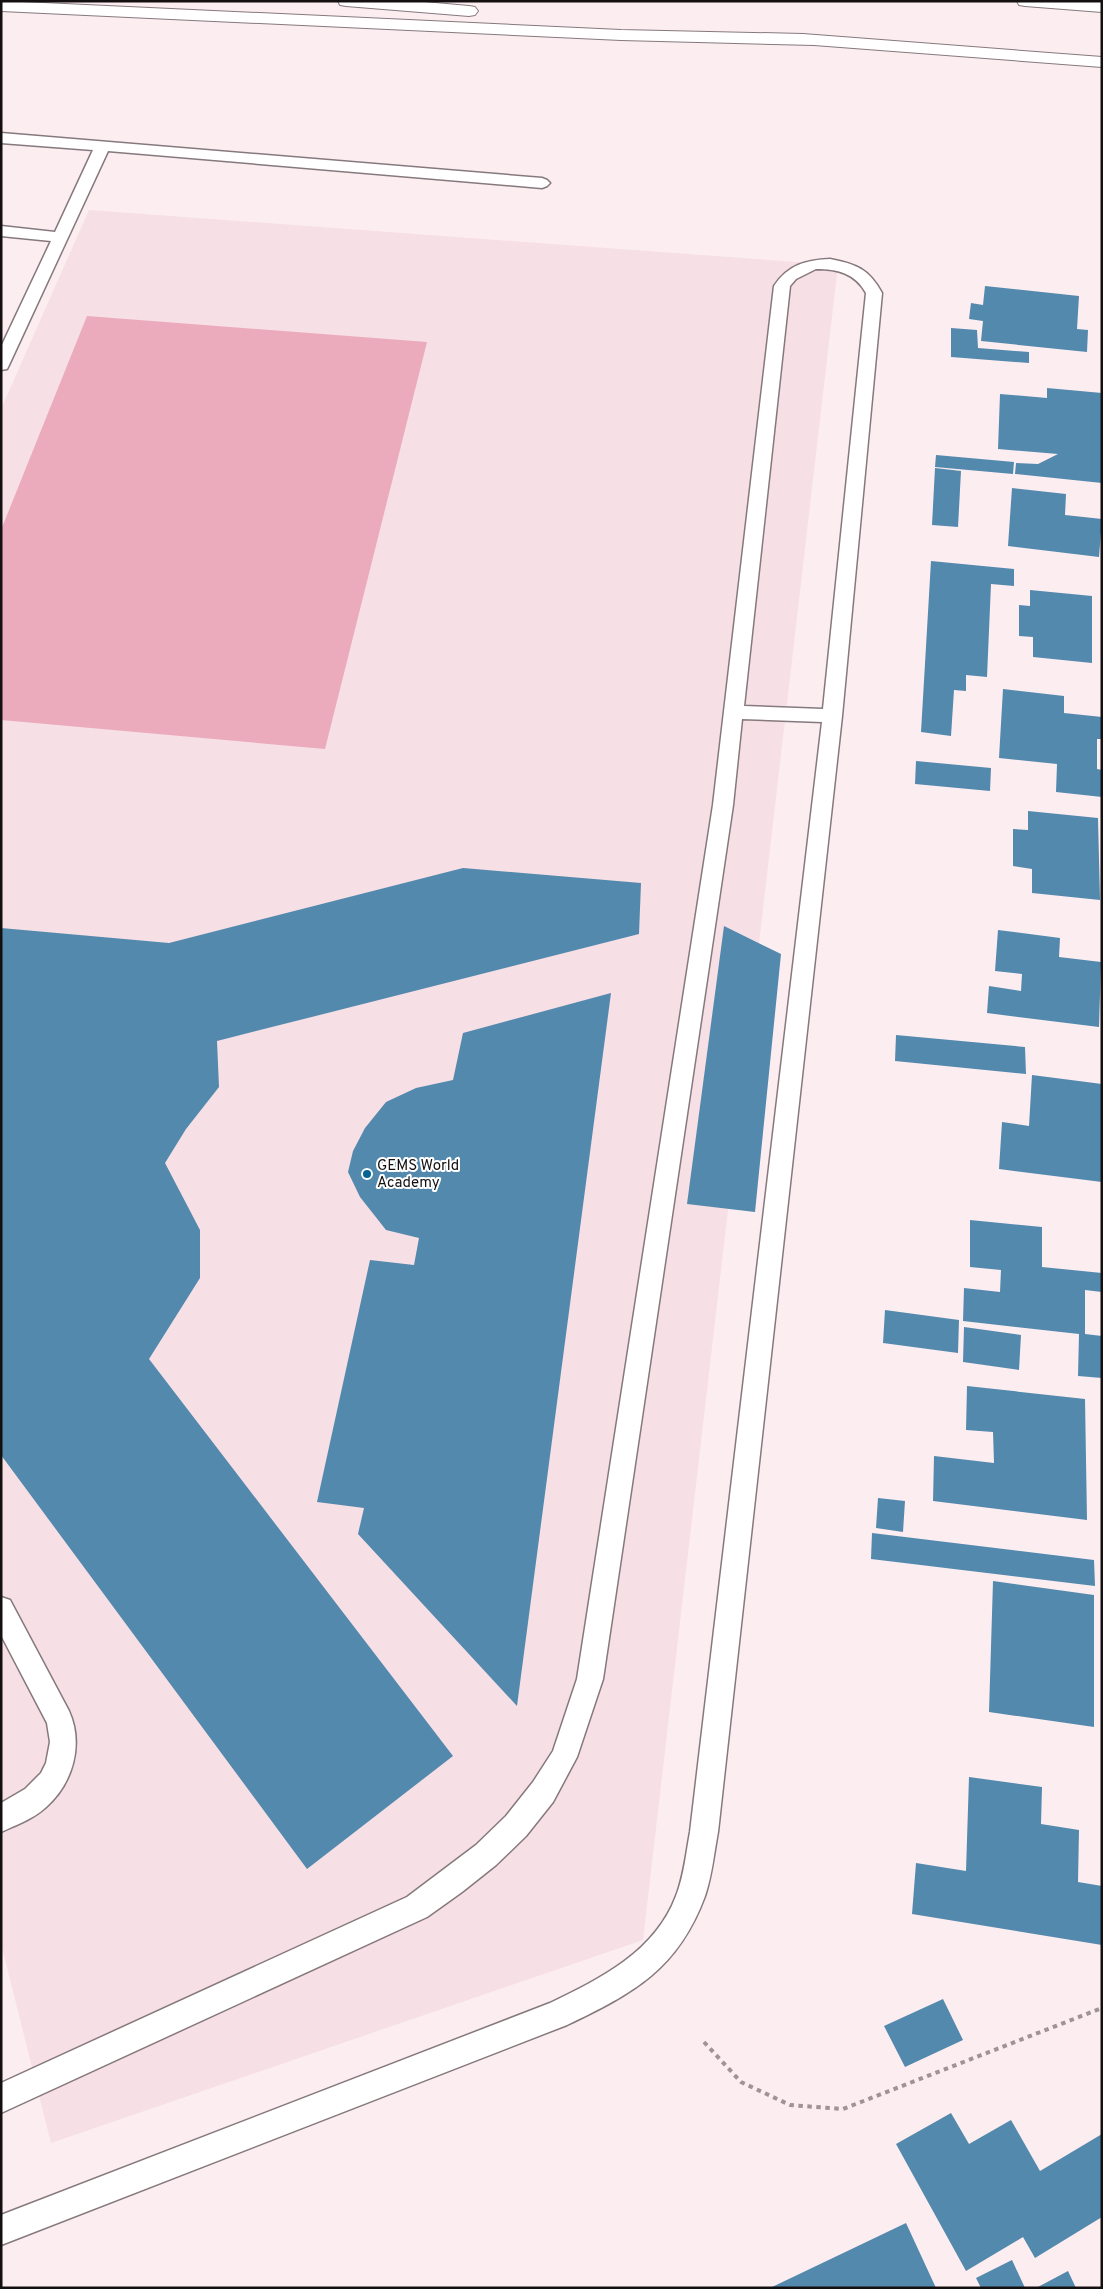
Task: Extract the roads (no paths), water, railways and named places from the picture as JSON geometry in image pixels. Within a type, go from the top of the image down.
[{"type":"highway","points":[[346,1],[1102,62]]},
{"type":"highway","points":[[1025,1],[1102,7]]},
{"type":"highway","points":[[1,6],[621,36],[820,40]]},
{"type":"lane","points":[[1,138],[542,183]]},
{"type":"lane","points":[[1,365],[103,146]]},
{"type":"lane","points":[[1,231],[60,237]]},
{"type":"lane","points":[[1,2098],[417,1907],[486,1855],[516,1826],[543,1792],[564,1757],[590,1680],[723,805],[782,286],[786,278],[804,267],[823,265],[844,267],[865,277],[874,293],[832,716],[704,1832],[691,1895],[679,1924],[661,1950],[635,1973],[598,1996],[565,2011],[1,2230]]},
{"type":"lane","points":[[734,712],[832,716]]},
{"type":"lane","points":[[1,1609],[60,1720],[64,1733],[64,1751],[58,1769],[49,1786],[34,1800],[1,1818]]},
{"type":"place","name":"GEMS World Academy","points":[[367,1174]]}]
